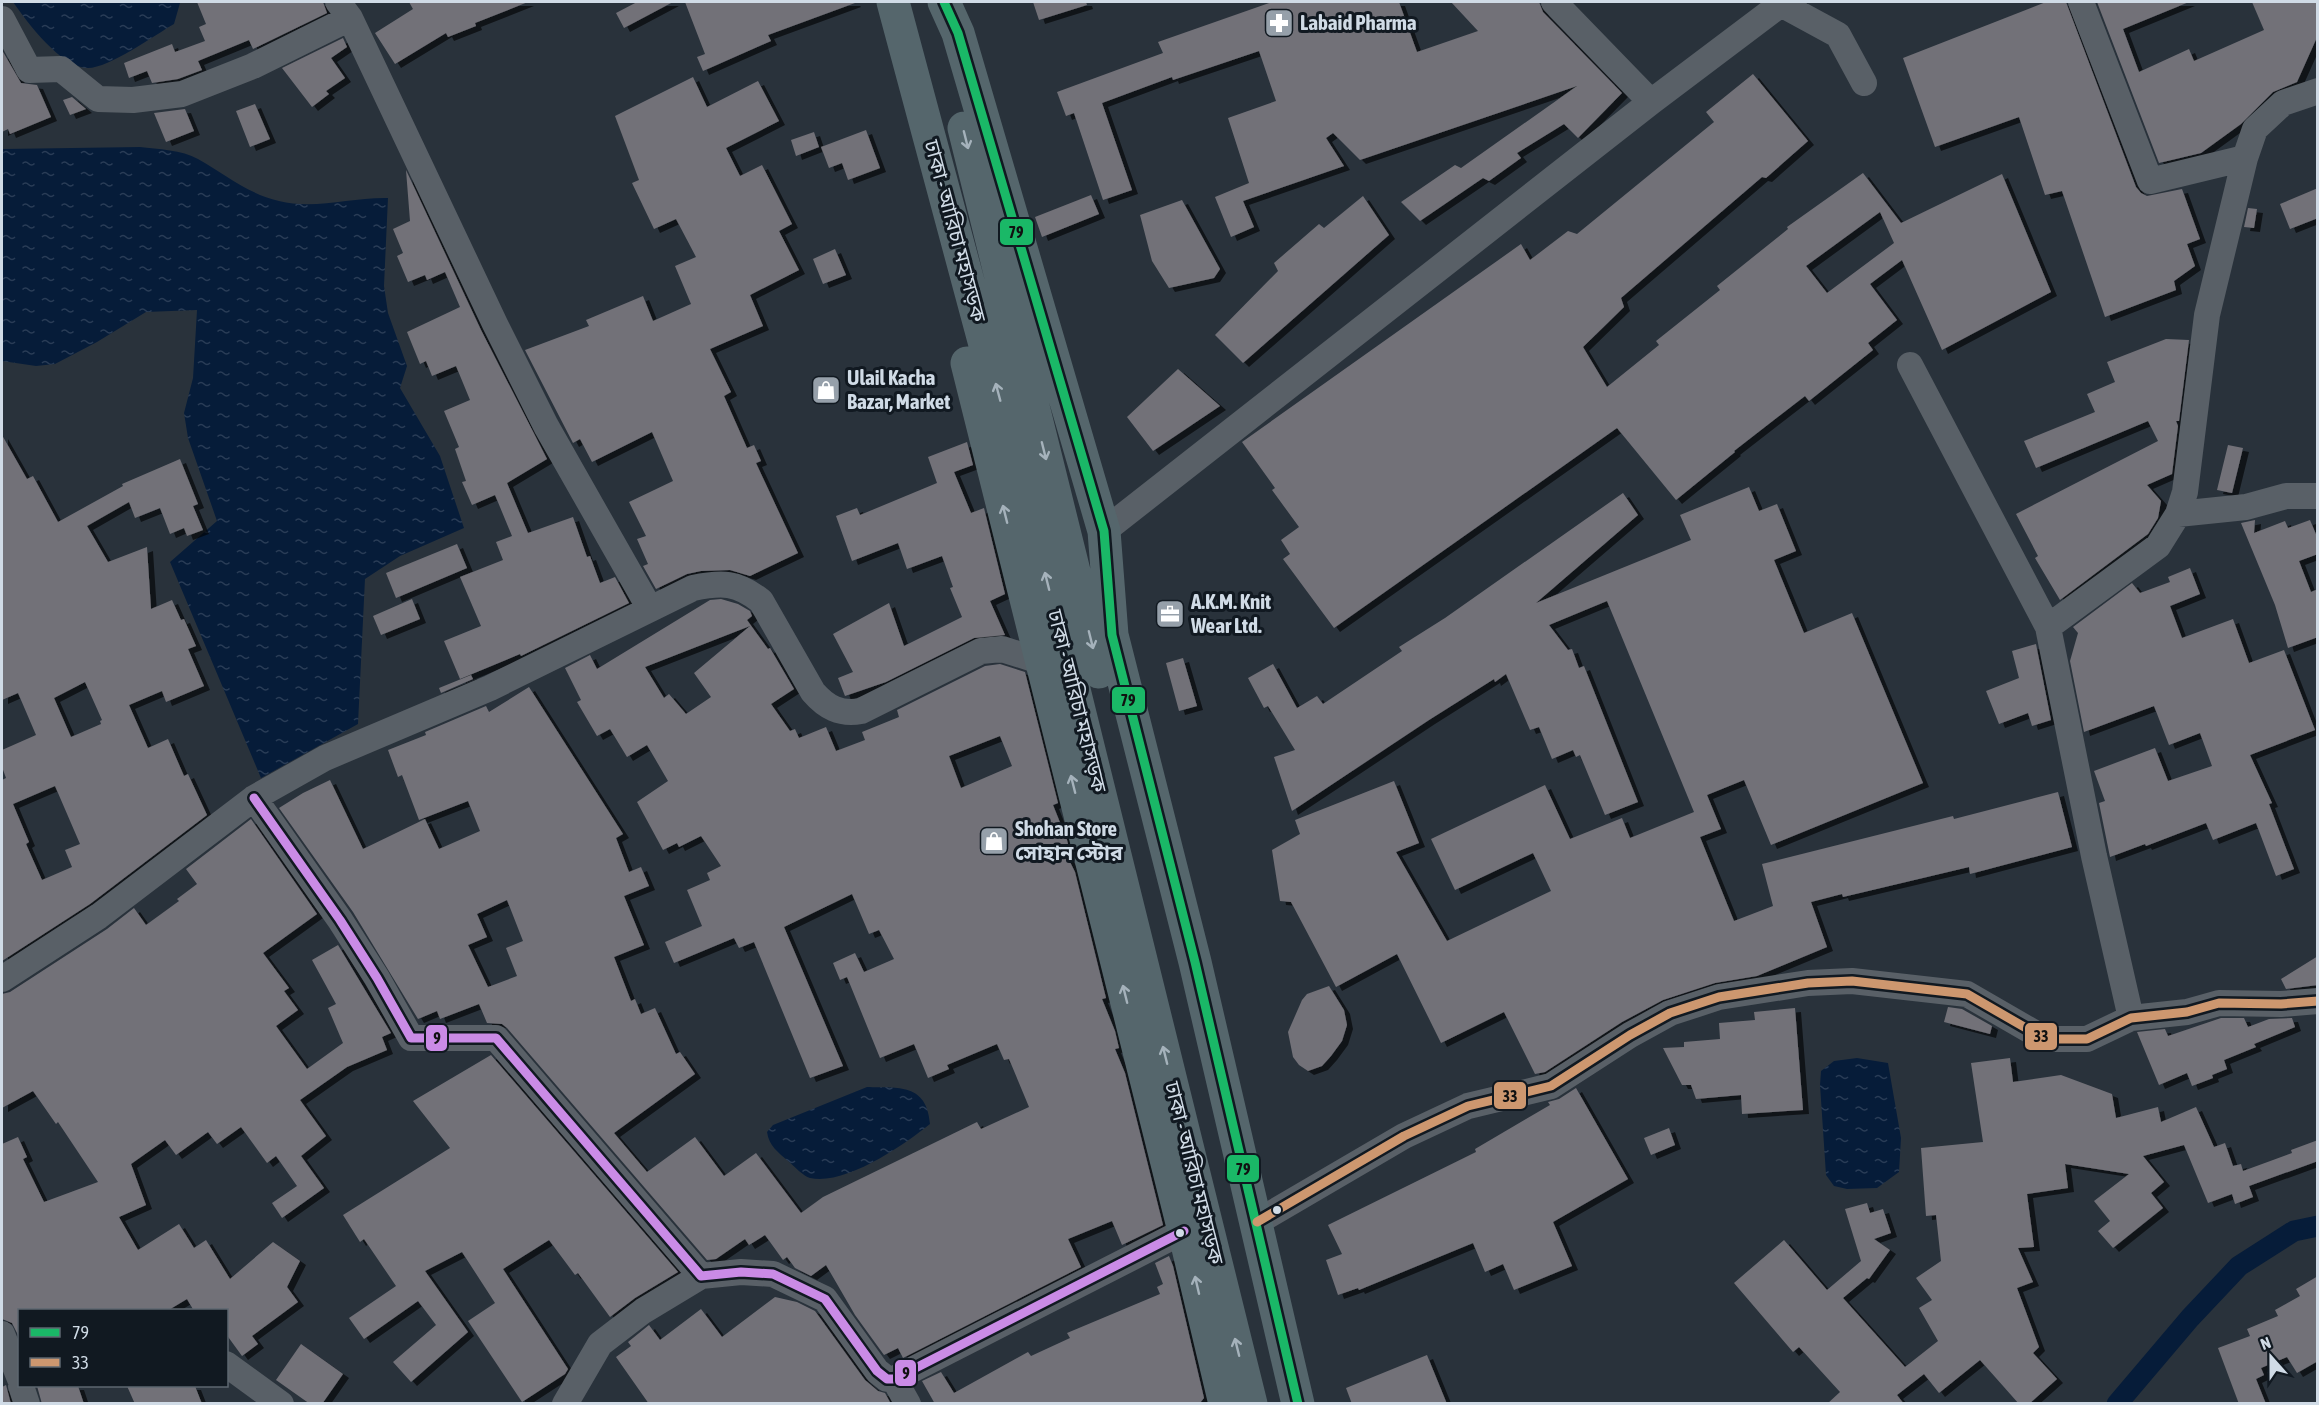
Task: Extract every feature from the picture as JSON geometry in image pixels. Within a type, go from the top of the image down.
[{"type":"highway","name":"ঢাকা - আরিচা মহাসড়ক","points":[[932,2],[1184,1005],[1277,1404]]},
{"type":"highway","points":[[944,2],[961,44],[1104,531],[1112,635],[1195,962],[1298,1404]]},
{"type":"highway","name":"ঢাকা - আরিচা মহাসড়ক","points":[[893,3],[1031,516],[1251,1404]]},
{"type":"highway","points":[[893,3],[898,94],[1043,662],[1225,1404]]},
{"type":"street","points":[[1554,2],[1651,102]]},
{"type":"street","points":[[1104,531],[1651,102],[1785,2],[1838,35],[1864,83]]},
{"type":"street","points":[[2081,2],[2150,181],[2245,158]]},
{"type":"street","points":[[2,19],[29,70],[61,69],[99,99],[133,100],[182,94],[253,66],[344,10],[546,426],[650,609]]},
{"type":"street","points":[[2048,627],[2158,546],[2178,514],[2185,492],[2206,315],[2245,158],[2255,129],[2283,102],[2318,91]]},
{"type":"street","points":[[1910,365],[2048,627],[2094,856],[2131,1018]]},
{"type":"street","points":[[2178,514],[2246,507],[2286,496],[2318,496]]},
{"type":"street","points":[[2,980],[99,916],[254,798],[325,758],[490,688],[693,588],[720,583],[735,586],[750,593],[761,602],[813,692],[829,707],[850,713],[861,711],[981,651],[1002,649],[1043,662]]},
{"type":"street","points":[[254,798],[378,978],[411,1038],[496,1038],[700,1276]]},
{"type":"street","points":[[1257,1222],[1404,1136],[1468,1106],[1551,1086],[1630,1035],[1670,1013],[1719,997],[1808,983],[1852,981],[1967,994],[2045,1039],[2087,1039],[2131,1018],[2187,1012],[2219,1003],[2281,1004],[2318,1001]]},
{"type":"street","points":[[565,1404],[600,1344],[642,1311],[700,1276],[741,1272],[773,1274],[825,1299],[877,1371],[887,1379],[894,1379],[1184,1231]]},
{"type":"street","points":[[2,1334],[18,1372]]},
{"type":"street","points":[[228,1365],[281,1404]]},
{"type":"street","points":[[894,1379],[908,1404]]},
{"type":"street","points":[[22,1387],[27,1404]]},
{"type":"water","points":[[13,2],[180,3],[174,24],[108,63],[88,68],[78,66],[56,52],[36,32]]},
{"type":"water","points":[[140,147],[170,150],[192,156],[247,189],[279,201],[320,204],[388,198],[384,286],[388,313],[407,366],[400,388],[440,456],[464,528],[400,556],[365,579],[358,724],[261,778],[170,562],[217,521],[188,438],[184,413],[193,378],[197,310],[146,312],[55,364],[36,366],[2,361],[2,149]]},
{"type":"water","points":[[1857,1058],[1888,1063],[1901,1138],[1899,1172],[1877,1188],[1847,1189],[1834,1186],[1826,1175],[1821,1071],[1834,1061]]},
{"type":"water","points":[[867,1087],[909,1090],[923,1101],[928,1111],[930,1124],[873,1162],[840,1176],[824,1179],[804,1175],[772,1145],[767,1132],[773,1125]]},
{"type":"building","points":[[197,2],[323,2],[327,13],[253,49],[249,40],[198,61],[202,70],[178,79],[152,83],[147,71],[129,78],[124,63],[172,44],[175,52],[205,41],[199,27],[206,24]]},
{"type":"building","points":[[409,2],[528,2],[475,23],[476,26],[448,37],[446,33],[395,64],[375,33],[413,9]]},
{"type":"building","points":[[637,2],[673,2],[624,28],[616,13]]},
{"type":"building","points":[[685,2],[855,3],[768,35],[771,41],[703,71],[697,57],[705,54]]},
{"type":"building","points":[[1033,2],[1086,2],[1087,5],[1039,20]]},
{"type":"building","points":[[1272,2],[1399,2],[1417,52],[1478,31],[1451,2],[1539,2],[1543,12],[1622,93],[1578,138],[1564,124],[1517,153],[1521,158],[1489,181],[1483,178],[1420,221],[1401,202],[1455,165],[1461,168],[1577,86],[1360,160],[1333,133],[1326,138],[1344,166],[1243,201],[1254,227],[1231,237],[1215,197],[1249,183],[1228,118],[1276,101],[1259,51],[1173,80],[1172,77],[1102,103],[1132,190],[1103,200],[1074,113],[1066,116],[1057,92],[1163,53],[1158,42]]},
{"type":"building","points":[[2046,2],[2066,2],[2136,187],[2147,196],[2182,189],[2200,239],[2187,244],[2195,266],[2174,281],[2176,290],[2105,317],[2062,191],[2045,195],[2019,117],[1935,147],[1903,58]]},
{"type":"building","points":[[2097,2],[2189,2],[2123,29],[2139,72],[2189,49],[2194,61],[2264,30],[2252,2],[2318,2],[2318,35],[2297,82],[2273,92],[2241,124],[2201,153],[2159,163]]},
{"type":"building","points":[[343,38],[347,47],[331,58],[345,78],[326,91],[329,94],[312,107],[282,68]]},
{"type":"building","points":[[2,50],[21,83],[37,85],[51,117],[10,134],[8,129],[2,132]]},
{"type":"building","points":[[1753,74],[1808,141],[1766,178],[1762,177],[1621,298],[1624,307],[1583,347],[1607,387],[1659,345],[1656,341],[1720,290],[1717,286],[1788,229],[1787,227],[1863,173],[1901,223],[2002,174],[2051,292],[1942,350],[1902,260],[1870,284],[1897,320],[1868,343],[1873,350],[1809,401],[1805,396],[1676,500],[1617,428],[1334,628],[1283,559],[1290,554],[1281,540],[1299,527],[1272,490],[1275,488],[1242,442],[1521,244],[1530,260],[1568,231],[1577,234],[1714,122],[1706,112]],"holes":[[[1880,212],[1894,243],[1827,293],[1806,266]]]},
{"type":"building","points":[[693,77],[707,107],[758,81],[779,121],[726,148],[740,176],[762,165],[792,224],[779,231],[799,270],[750,295],[763,326],[710,349],[731,392],[724,396],[747,448],[754,445],[761,461],[756,463],[798,553],[750,576],[730,570],[701,571],[687,574],[656,589],[643,566],[648,564],[637,539],[646,536],[629,502],[673,481],[652,432],[592,462],[580,439],[573,443],[525,350],[589,326],[586,320],[643,296],[653,321],[691,304],[675,266],[696,257],[676,219],[654,229],[632,183],[639,180],[615,116]]},
{"type":"building","points":[[72,97],[86,109],[70,115],[63,100]]},
{"type":"building","points":[[255,104],[270,139],[250,147],[236,111]]},
{"type":"building","points":[[185,109],[194,131],[166,142],[154,113]]},
{"type":"building","points":[[866,130],[880,168],[848,180],[842,163],[829,168],[821,147]]},
{"type":"building","points":[[814,132],[819,147],[796,156],[791,140]]},
{"type":"building","points":[[406,170],[481,330],[547,459],[507,483],[528,533],[573,517],[587,557],[590,556],[600,583],[615,577],[629,603],[521,656],[520,654],[460,679],[444,641],[481,626],[460,577],[503,560],[496,542],[512,536],[495,495],[472,505],[462,482],[466,481],[455,449],[459,447],[444,411],[470,400],[456,366],[432,376],[426,361],[420,364],[407,332],[460,307],[445,272],[427,280],[425,275],[408,282],[397,256],[403,253],[393,229],[410,221]]},
{"type":"building","points":[[2318,188],[2318,218],[2290,229],[2280,204]]},
{"type":"building","points":[[1091,195],[1099,214],[1042,237],[1035,217]]},
{"type":"building","points":[[1363,196],[1389,235],[1243,363],[1215,335],[1278,271],[1274,263],[1319,224],[1324,228]]},
{"type":"building","points":[[1182,200],[1220,269],[1214,278],[1169,288],[1152,261],[1140,215]]},
{"type":"building","points":[[2248,208],[2257,209],[2254,228],[2244,227]]},
{"type":"building","points":[[835,249],[846,275],[823,284],[813,259]]},
{"type":"building","points":[[2166,339],[2189,340],[2179,421],[2176,421],[2178,426],[2172,474],[2147,485],[2161,501],[2158,518],[2148,534],[2060,600],[2035,558],[2038,556],[2016,514],[2158,441],[2148,421],[2036,468],[2024,441],[2095,412],[2087,394],[2115,382],[2107,362]]},
{"type":"building","points":[[1178,369],[1220,406],[1153,451],[1127,417]]},
{"type":"building","points":[[2,435],[27,479],[33,476],[58,522],[123,486],[122,484],[180,459],[198,504],[193,506],[203,530],[187,536],[184,528],[170,534],[160,508],[135,518],[129,502],[87,526],[108,562],[147,547],[151,609],[172,600],[181,620],[184,619],[196,646],[188,649],[204,686],[166,702],[162,691],[129,705],[148,748],[168,739],[184,776],[188,774],[207,815],[90,904],[2,961],[2,780],[6,778],[2,767],[2,750],[36,735],[18,693],[2,700]],"holes":[[[85,682],[102,720],[101,724],[71,737],[54,698]],[[55,786],[80,844],[65,850],[72,867],[42,880],[26,844],[29,842],[13,804]]]},
{"type":"building","points":[[967,442],[973,465],[954,472],[971,513],[984,508],[1005,594],[990,601],[1005,635],[974,638],[886,682],[845,696],[838,678],[853,672],[833,634],[889,603],[904,646],[962,617],[950,588],[953,587],[942,556],[907,569],[898,543],[852,561],[836,516],[857,508],[860,515],[937,483],[928,457]]},
{"type":"building","points":[[2228,445],[2243,448],[2232,493],[2217,490]]},
{"type":"building","points":[[1749,487],[1759,511],[1777,504],[1796,551],[1774,560],[1804,633],[1852,613],[1923,783],[1771,845],[1744,780],[1707,795],[1721,829],[1700,837],[1734,921],[1773,906],[1762,864],[2058,792],[2072,847],[1970,874],[1969,867],[1843,897],[1842,894],[1811,902],[1827,947],[1757,976],[1715,983],[1663,1000],[1622,1022],[1545,1072],[1535,1074],[1504,1012],[1441,1043],[1397,954],[1336,987],[1291,902],[1280,901],[1272,850],[1300,834],[1295,820],[1394,781],[1419,843],[1396,852],[1447,941],[1551,891],[1533,853],[1455,890],[1431,839],[1545,785],[1570,839],[1622,818],[1630,838],[1694,812],[1607,601],[1549,625],[1568,650],[1572,649],[1579,668],[1584,666],[1638,802],[1605,815],[1580,755],[1576,757],[1573,750],[1552,759],[1539,727],[1530,730],[1506,674],[1495,682],[1494,679],[1429,720],[1292,811],[1274,757],[1295,750],[1268,706],[1264,708],[1248,678],[1273,664],[1297,708],[1317,696],[1323,704],[1402,651],[1399,647],[1445,618],[1623,493],[1638,515],[1536,603],[1691,540],[1680,515]]},
{"type":"building","points":[[2255,520],[2254,533],[2285,521],[2288,528],[2310,520],[2318,539],[2318,554],[2299,561],[2311,592],[2318,589],[2318,637],[2288,648],[2275,605],[2241,523]]},
{"type":"building","points":[[457,544],[467,568],[396,598],[386,573]]},
{"type":"building","points":[[2190,568],[2200,594],[2170,606],[2182,638],[2233,619],[2249,663],[2284,650],[2315,730],[2250,755],[2272,803],[2269,804],[2294,869],[2276,876],[2256,823],[2213,840],[2206,823],[2110,857],[2099,803],[2105,801],[2094,771],[2155,748],[2168,781],[2212,766],[2200,733],[2169,745],[2154,706],[2084,732],[2070,661],[2078,633],[2073,627],[2132,583],[2140,593],[2170,582],[2168,577]]},
{"type":"building","points":[[412,599],[420,619],[381,635],[373,616]]},
{"type":"building","points":[[721,599],[738,604],[750,611],[752,616],[747,620],[768,649],[770,648],[794,689],[771,704],[790,731],[795,729],[799,738],[826,727],[836,751],[865,740],[862,732],[899,717],[897,710],[985,666],[1000,664],[1025,672],[1058,803],[1053,805],[1067,840],[1070,852],[1066,854],[1075,872],[1106,998],[1102,999],[1115,1031],[1119,1048],[1115,1049],[1125,1073],[1163,1225],[1122,1245],[1112,1221],[1068,1239],[1081,1267],[903,1358],[898,1348],[884,1355],[855,1315],[826,1265],[811,1276],[795,1268],[787,1257],[783,1260],[765,1235],[749,1245],[745,1239],[716,1259],[707,1260],[507,1028],[502,1024],[487,1023],[479,1004],[440,1019],[437,1011],[418,1019],[353,912],[279,808],[330,780],[363,849],[425,819],[439,849],[480,831],[468,801],[419,820],[402,775],[398,777],[388,750],[426,735],[425,732],[486,706],[489,712],[529,687],[623,834],[616,838],[629,872],[641,867],[649,886],[624,896],[644,945],[614,957],[631,1001],[635,999],[641,1014],[655,1008],[676,1054],[680,1052],[695,1074],[614,1133],[647,1172],[695,1137],[724,1176],[756,1153],[801,1213],[823,1197],[977,1122],[981,1129],[1029,1107],[1009,1059],[1004,1060],[997,1044],[947,1065],[949,1069],[928,1078],[914,1044],[880,1058],[847,977],[840,980],[833,963],[855,953],[864,972],[894,959],[879,930],[869,934],[852,894],[784,927],[843,1066],[810,1078],[754,942],[739,948],[734,938],[674,963],[665,942],[702,926],[687,890],[710,880],[707,873],[721,866],[701,836],[679,847],[677,843],[663,850],[637,802],[668,781],[647,745],[627,757],[610,729],[597,736],[577,702],[581,700],[565,668],[590,655],[597,669],[710,600]],"holes":[[[750,626],[694,673],[711,697],[686,714],[669,694],[664,698],[645,667]],[[1000,736],[1012,766],[961,788],[949,756]],[[507,900],[523,941],[506,948],[517,976],[488,987],[468,945],[487,937],[477,914]]]},
{"type":"building","points":[[2036,644],[2051,720],[2032,726],[2028,713],[1999,724],[1986,691],[2019,678],[2012,651]]},
{"type":"building","points":[[1183,658],[1197,706],[1179,711],[1166,663]]},
{"type":"building","points":[[471,675],[473,679],[441,693],[439,688]]},
{"type":"building","points":[[251,819],[317,914],[263,953],[289,988],[284,991],[298,1010],[276,1026],[307,1069],[343,1043],[328,1008],[336,1004],[312,960],[338,945],[391,1033],[382,1037],[387,1050],[347,1067],[300,1100],[326,1136],[301,1156],[324,1188],[282,1218],[272,1203],[297,1186],[276,1156],[267,1163],[241,1127],[217,1144],[208,1132],[176,1155],[165,1140],[131,1164],[146,1205],[119,1217],[138,1250],[179,1224],[194,1248],[206,1240],[230,1279],[273,1242],[300,1261],[287,1287],[298,1302],[252,1336],[258,1344],[242,1356],[228,1337],[228,1309],[193,1309],[187,1299],[170,1309],[18,1309],[18,1335],[12,1323],[2,1319],[2,1144],[18,1137],[27,1157],[23,1159],[44,1202],[98,1182],[58,1122],[56,1124],[33,1091],[2,1108],[2,994],[10,992],[107,929],[134,908],[146,925],[179,901],[177,899],[197,884],[186,869]]},
{"type":"building","points":[[2318,956],[2318,985],[2286,989],[2281,979]]},
{"type":"building","points":[[1329,986],[1344,1010],[1347,1025],[1342,1041],[1331,1056],[1322,1066],[1308,1071],[1293,1057],[1288,1032],[1307,994]]},
{"type":"building","points":[[1948,1007],[1962,1009],[1992,1026],[1990,1034],[1944,1022]]},
{"type":"building","points":[[1795,1008],[1803,1110],[1742,1114],[1741,1095],[1696,1099],[1691,1085],[1682,1085],[1663,1048],[1684,1047],[1684,1042],[1720,1039],[1719,1023],[1755,1020],[1754,1012]]},
{"type":"building","points":[[2221,1018],[2244,1018],[2248,1027],[2269,1019],[2292,1018],[2295,1027],[2254,1044],[2256,1047],[2224,1060],[2227,1069],[2212,1075],[2213,1078],[2192,1086],[2187,1073],[2159,1085],[2137,1032],[2165,1029],[2168,1036]]},
{"type":"building","points":[[491,1055],[678,1272],[635,1298],[610,1317],[578,1273],[575,1275],[549,1240],[503,1269],[568,1369],[565,1374],[522,1402],[468,1321],[495,1303],[462,1252],[425,1271],[468,1332],[411,1382],[393,1362],[436,1325],[418,1301],[364,1339],[349,1318],[396,1286],[364,1239],[360,1242],[343,1215],[450,1148],[413,1101]]},
{"type":"building","points":[[2010,1058],[2013,1082],[2061,1075],[2112,1094],[2116,1118],[2158,1107],[2161,1122],[2196,1107],[2214,1147],[2225,1143],[2233,1166],[2241,1164],[2243,1171],[2292,1153],[2291,1150],[2318,1140],[2318,1161],[2249,1186],[2253,1197],[2235,1204],[2232,1194],[2208,1203],[2184,1145],[2143,1156],[2164,1182],[2151,1193],[2163,1208],[2113,1248],[2098,1231],[2110,1221],[2094,1201],[2129,1174],[2065,1164],[2068,1188],[2027,1194],[2034,1247],[2018,1248],[2033,1282],[2017,1288],[2039,1347],[2033,1353],[2057,1379],[2029,1404],[2019,1404],[1980,1360],[1939,1393],[1924,1374],[1897,1395],[1904,1404],[1827,1404],[1840,1392],[1799,1347],[1793,1352],[1734,1283],[1784,1240],[1827,1290],[1861,1261],[1845,1209],[1867,1203],[1870,1213],[1883,1209],[1891,1233],[1874,1239],[1890,1250],[1869,1279],[1867,1278],[1843,1298],[1905,1367],[1938,1341],[1919,1308],[1932,1300],[1916,1278],[1941,1261],[1936,1215],[1926,1216],[1921,1148],[1983,1142],[1971,1063]]},
{"type":"building","points":[[1576,1088],[1628,1179],[1553,1222],[1572,1266],[1514,1290],[1503,1264],[1485,1272],[1473,1243],[1359,1290],[1358,1288],[1338,1295],[1326,1260],[1342,1254],[1328,1225],[1476,1152],[1475,1149],[1550,1105],[1548,1102],[1559,1099]]},
{"type":"building","points":[[1669,1128],[1675,1145],[1651,1155],[1644,1138]]},
{"type":"building","points":[[1169,1256],[1204,1398],[1199,1404],[935,1404],[922,1381],[941,1372],[954,1393],[1028,1352],[1031,1356],[1070,1338],[1067,1333],[1160,1294],[1157,1287],[1163,1284],[1155,1263]]},
{"type":"building","points":[[2318,1276],[2318,1361],[2297,1373],[2287,1357],[2261,1368],[2264,1375],[2256,1379],[2266,1404],[2239,1404],[2218,1348],[2250,1336],[2247,1329],[2278,1316],[2275,1310],[2300,1296],[2296,1289]]},
{"type":"building","points":[[775,1297],[797,1302],[815,1311],[865,1380],[878,1391],[885,1393],[891,1404],[649,1404],[616,1357],[631,1346],[628,1342],[649,1325],[660,1340],[701,1309],[722,1337]]},
{"type":"building","points":[[301,1344],[343,1374],[322,1404],[310,1404],[276,1380]]},
{"type":"building","points":[[1427,1355],[1447,1404],[1352,1404],[1346,1388]]},
{"type":"building","points":[[6,1385],[11,1404],[2,1404],[2,1387]]},
{"type":"building","points":[[37,1387],[78,1387],[84,1404],[42,1404]]},
{"type":"building","points":[[127,1387],[195,1387],[202,1404],[135,1404]]},
{"type":"waterway","points":[[2117,1404],[2190,1318],[2239,1266],[2294,1231],[2318,1226]]},
{"type":"transit line","name":"79","points":[[944,2],[958,33],[1104,531],[1112,635],[1195,962],[1298,1404]]},
{"type":"transit line","name":"9","points":[[254,798],[340,920],[377,978],[411,1038],[496,1038],[701,1276],[741,1272],[773,1274],[825,1299],[877,1371],[887,1379],[894,1379],[1184,1231]]},
{"type":"transit line","name":"33","points":[[1257,1222],[1404,1136],[1468,1106],[1551,1086],[1630,1035],[1670,1013],[1719,997],[1808,983],[1852,981],[1967,994],[2045,1039],[2087,1039],[2131,1018],[2187,1012],[2219,1003],[2281,1004],[2318,1001]]},
{"type":"place","name":"Labaid Pharma","points":[[1279,23]]},
{"type":"place","name":"Ulail Kacha Bazar, Market","points":[[826,390]]},
{"type":"place","name":"A.K.M. Knit Wear Ltd.","points":[[1170,614]]},
{"type":"place","name":"Shohan Store সোহান স্টোর","points":[[994,841]]}]
